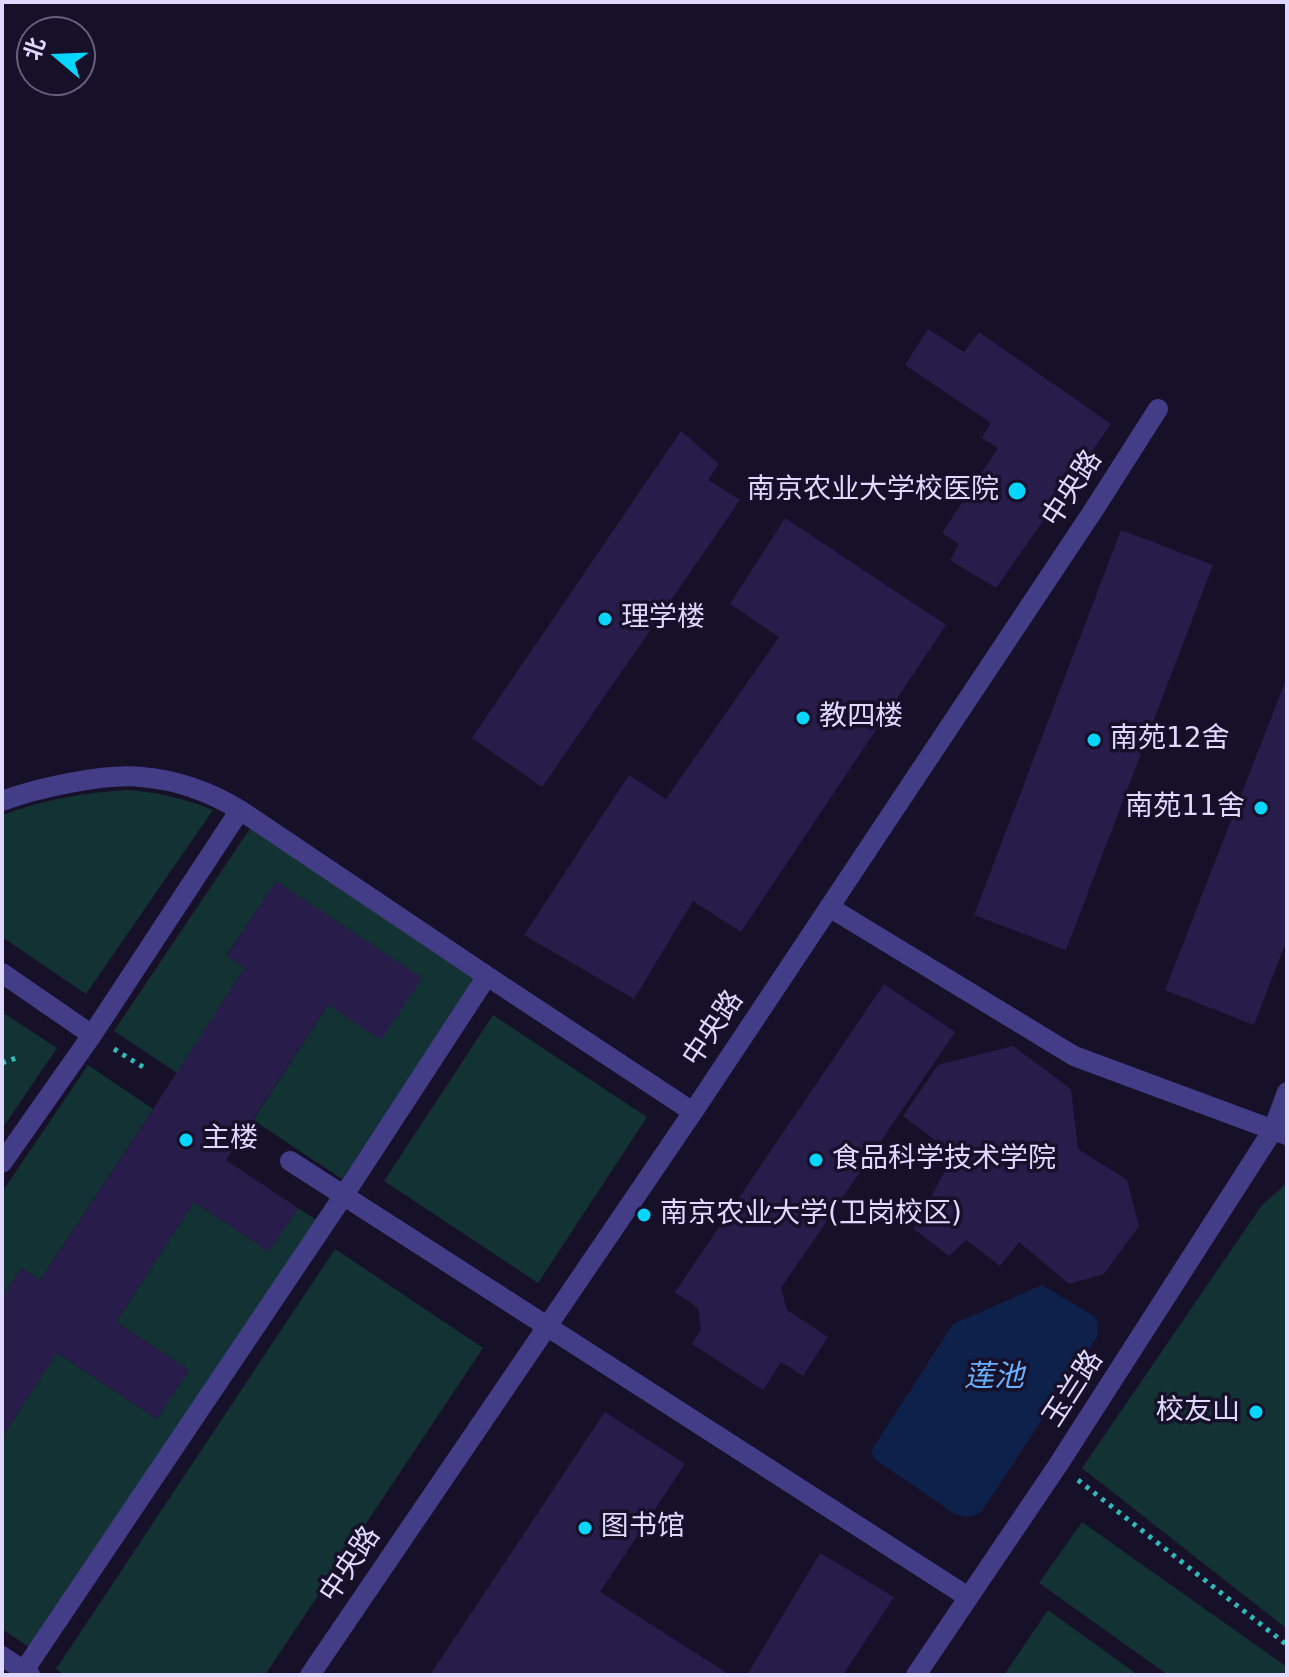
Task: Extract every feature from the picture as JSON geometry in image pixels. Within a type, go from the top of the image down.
[{"type":"lane","name":"中央路","points":[[310,1675],[693,1112],[1158,409]]},
{"type":"lane","points":[[2,801],[69,784],[140,776],[190,786],[218,797],[693,1112]]},
{"type":"lane","points":[[2,1163],[92,1035],[240,810]]},
{"type":"lane","points":[[829,907],[1074,1056],[1280,1133]]},
{"type":"lane","points":[[2,973],[92,1035]]},
{"type":"lane","points":[[2,1656],[25,1674],[487,976]]},
{"type":"lane","name":"玉兰路","points":[[916,1675],[1280,1133],[1287,1092]]},
{"type":"lane","points":[[290,1161],[968,1597]]},
{"type":"path","points":[[92,1035],[148,1070]]},
{"type":"path","points":[[2,1063],[16,1058]]},
{"type":"path","points":[[1058,1465],[1287,1645]]},
{"type":"green space","points":[[128,790],[150,792],[213,810],[86,994],[2,937],[2,815],[64,798]]},
{"type":"green space","points":[[251,827],[475,978],[342,1179],[253,1120],[328,1005],[276,882],[227,955],[245,968],[177,1073],[114,1031]]},
{"type":"green space","points":[[2,1012],[57,1048],[2,1129]]},
{"type":"green space","points":[[493,1015],[647,1117],[538,1283],[384,1181]]},
{"type":"green space","points":[[88,1065],[153,1109],[40,1280],[22,1268],[2,1298],[2,1192]]},
{"type":"green space","points":[[1287,1183],[1287,1629],[1082,1468],[1262,1205]]},
{"type":"green space","points":[[194,1202],[268,1251],[298,1208],[318,1221],[29,1647],[2,1629],[2,1437],[57,1353],[157,1419],[189,1370],[116,1322]]},
{"type":"green space","points":[[335,1249],[483,1348],[265,1675],[64,1675],[56,1669]]},
{"type":"green space","points":[[1082,1522],[1287,1667],[1287,1675],[1168,1675],[1039,1583]]},
{"type":"green space","points":[[1048,1610],[1138,1675],[1004,1675]]},
{"type":"water","name":"莲池","points":[[1042,1285],[1094,1316],[1098,1335],[982,1511],[971,1516],[957,1515],[875,1459],[871,1451],[953,1324]]},
{"type":"building","name":"南京农业大学校医院","points":[[928,329],[964,352],[979,332],[1111,424],[996,588],[950,560],[959,544],[942,533],[998,448],[982,438],[991,423],[905,365]]},
{"type":"building","name":"理学楼","points":[[681,431],[719,464],[708,480],[740,500],[542,787],[472,738]]},
{"type":"building","name":"教四楼","points":[[785,518],[946,625],[741,932],[693,901],[634,999],[524,935],[629,775],[666,799],[779,637],[730,604]]},
{"type":"building","name":"南苑12舍","points":[[1121,530],[1213,565],[1066,950],[974,915]]},
{"type":"building","name":"南苑11舍","points":[[1287,677],[1287,939],[1254,1025],[1165,990]]},
{"type":"building","name":"主楼","points":[[276,881],[422,978],[381,1040],[328,1005],[226,1160],[298,1208],[269,1252],[194,1202],[116,1322],[189,1370],[157,1419],[57,1353],[2,1437],[2,1298],[22,1268],[40,1280],[153,1109],[245,968],[227,956]]},
{"type":"building","name":"食品科学技术学院","points":[[884,984],[955,1032],[781,1288],[787,1310],[828,1337],[803,1376],[781,1362],[763,1390],[692,1344],[701,1329],[698,1308],[675,1292]]},
{"type":"building","points":[[1013,1046],[1071,1089],[1078,1149],[1127,1180],[1139,1226],[1104,1274],[1069,1284],[1019,1242],[1000,1266],[966,1240],[949,1256],[914,1229],[954,1154],[903,1116],[938,1065]]},
{"type":"building","name":"图书馆","points":[[605,1412],[685,1464],[600,1592],[730,1675],[430,1675]]},
{"type":"building","points":[[820,1553],[894,1597],[843,1675],[747,1675]]},
{"type":"place","name":"南京农业大学校医院","points":[[1017,491]]},
{"type":"place","name":"理学楼","points":[[605,619]]},
{"type":"place","name":"教四楼","points":[[803,718]]},
{"type":"place","name":"南苑12舍","points":[[1094,740]]},
{"type":"place","name":"南苑11舍","points":[[1261,808]]},
{"type":"place","name":"主楼","points":[[186,1140]]},
{"type":"place","name":"食品科学技术学院","points":[[816,1160]]},
{"type":"place","name":"南京农业大学(卫岗校区)","points":[[644,1215]]},
{"type":"place","name":"校友山","points":[[1256,1412]]},
{"type":"place","name":"图书馆","points":[[585,1528]]}]
